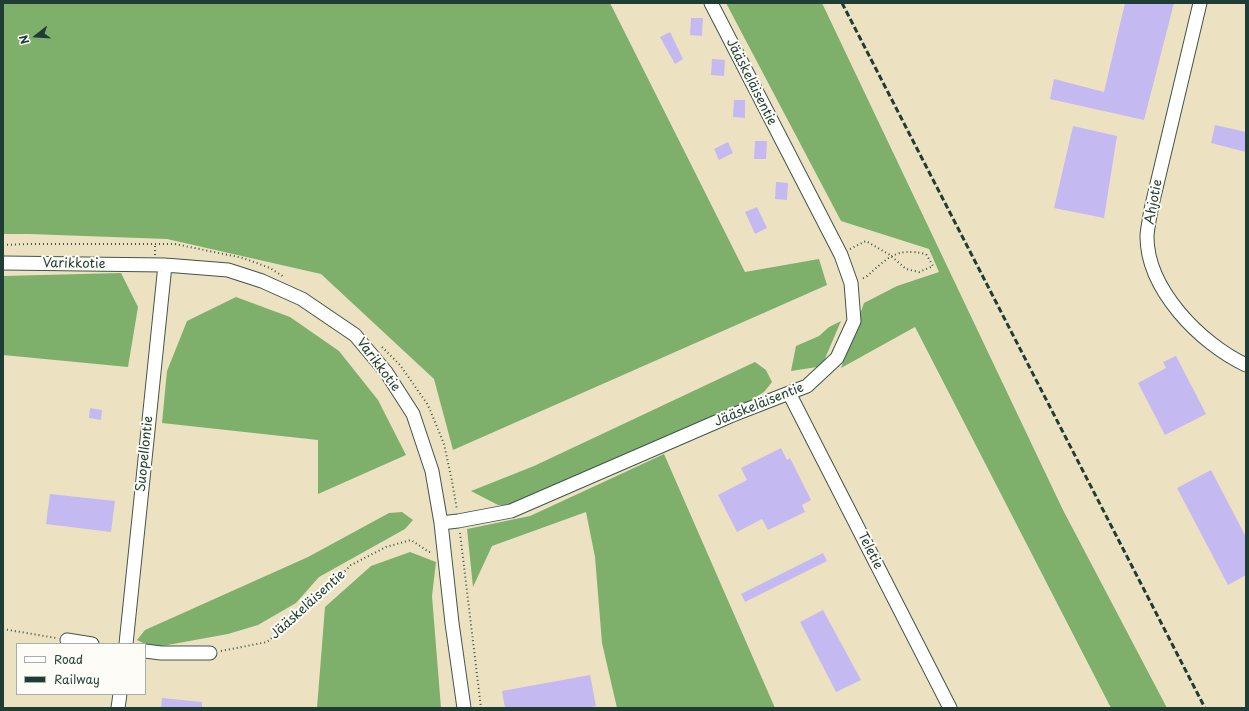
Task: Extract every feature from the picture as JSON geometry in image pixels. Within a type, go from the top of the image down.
[{"type":"street","name":"Jääskeläisentie","points":[[441,523],[511,511],[730,416],[807,386],[837,358],[854,321],[851,283],[841,255],[711,3]]},
{"type":"street","name":"Ahjotie","points":[[1200,3],[1152,205],[1147,236],[1151,263],[1159,283],[1178,312],[1204,338],[1246,365]]},
{"type":"street","name":"Varikkotie","points":[[3,262],[165,265],[228,270],[262,281],[302,299],[355,335],[386,372],[413,414],[432,471],[445,552],[452,623],[464,708]]},
{"type":"street","name":"Suopellontie","points":[[126,643],[165,265]]},
{"type":"street","name":"Teletie","points":[[789,393],[950,708]]},
{"type":"street","points":[[67,640],[86,643]]},
{"type":"street","points":[[146,651],[161,653],[210,653]]},
{"type":"street","points":[[118,708],[120,695]]},
{"type":"path","points":[[841,255],[852,247],[866,241],[890,255],[906,269],[919,272],[933,266],[926,254],[912,250],[890,255],[866,277],[851,283]]},
{"type":"path","points":[[3,245],[175,244],[243,258],[270,268],[284,277]]},
{"type":"path","points":[[379,345],[400,365],[428,405],[444,444],[452,481],[458,521],[481,708]]},
{"type":"path","name":"Jääskeläisentie","points":[[210,653],[266,642],[311,606],[351,566],[386,547],[411,540],[429,552],[461,550]]},
{"type":"path","points":[[3,629],[67,640]]},
{"type":"green space","points":[[3,3],[610,3],[745,272],[819,259],[827,285],[453,450],[434,379],[321,274],[167,239],[3,234]]},
{"type":"green space","points":[[726,3],[822,3],[1063,510],[1167,708],[1111,708],[915,327],[841,368],[864,303],[897,286],[939,272],[929,249],[841,221]]},
{"type":"green space","points":[[121,273],[138,307],[128,367],[3,355],[3,276]]},
{"type":"green space","points":[[236,297],[290,317],[339,351],[378,400],[406,455],[318,494],[318,440],[162,423],[167,371],[187,321]]},
{"type":"green space","points":[[841,321],[824,361],[817,367],[791,371],[796,346],[819,336],[829,327]]},
{"type":"green space","points":[[755,362],[766,370],[772,382],[764,392],[753,399],[524,505],[498,505],[471,491],[534,466]]},
{"type":"green space","points":[[664,454],[775,708],[617,708],[602,643],[595,557],[586,512],[492,546],[473,587],[467,529],[530,516]]},
{"type":"green space","points":[[402,512],[413,520],[405,529],[319,577],[296,603],[258,625],[228,634],[162,646],[148,647],[146,643],[137,640],[145,630],[308,557],[389,513]]},
{"type":"green space","points":[[410,552],[436,562],[432,596],[441,708],[317,708],[325,607],[371,566]]},
{"type":"building","points":[[1125,3],[1174,3],[1144,120],[1050,99],[1054,79],[1104,92]]},
{"type":"building","points":[[691,18],[703,18],[702,36],[690,35]]},
{"type":"building","points":[[670,32],[683,59],[675,64],[660,37]]},
{"type":"building","points":[[712,59],[725,60],[724,76],[711,75]]},
{"type":"building","points":[[734,100],[745,100],[745,118],[733,117]]},
{"type":"building","points":[[1215,125],[1246,132],[1246,152],[1211,143]]},
{"type":"building","points":[[1073,126],[1117,136],[1104,218],[1054,208]]},
{"type":"building","points":[[755,141],[767,141],[766,159],[754,159]]},
{"type":"building","points":[[728,142],[733,153],[719,160],[714,149]]},
{"type":"building","points":[[776,182],[788,183],[787,200],[775,199]]},
{"type":"building","points":[[757,207],[767,228],[755,234],[745,212]]},
{"type":"building","points":[[1176,356],[1206,414],[1165,435],[1138,383],[1166,368],[1163,362]]},
{"type":"building","points":[[90,408],[102,410],[101,420],[89,418]]},
{"type":"building","points":[[781,448],[787,460],[790,458],[811,500],[802,505],[805,512],[768,530],[762,519],[737,532],[718,495],[747,480],[741,468]]},
{"type":"building","points":[[1211,470],[1246,537],[1246,575],[1228,585],[1177,488]]},
{"type":"building","points":[[50,494],[115,501],[111,532],[46,524]]},
{"type":"building","points":[[823,553],[827,561],[745,602],[741,594]]},
{"type":"building","points":[[823,610],[861,680],[836,692],[800,622]]},
{"type":"building","points":[[590,675],[596,706],[586,708],[505,708],[502,691]]},
{"type":"building","points":[[162,698],[202,702],[202,708],[161,708]]},
{"type":"railway","points":[[842,3],[1205,708]]}]
